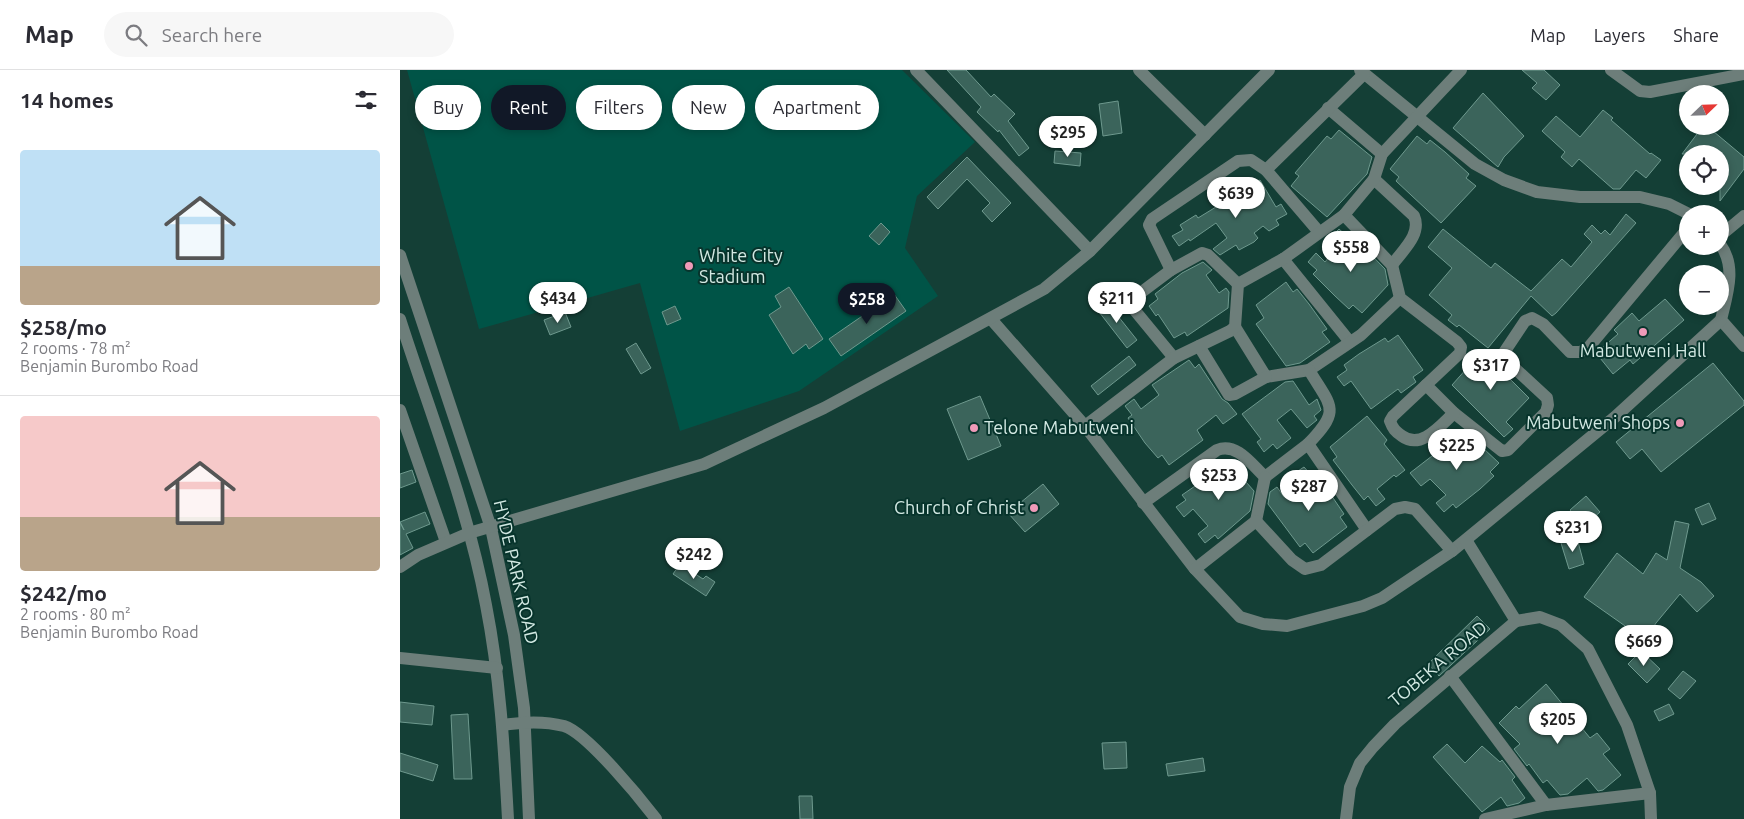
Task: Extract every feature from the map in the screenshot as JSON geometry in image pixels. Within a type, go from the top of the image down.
[{"type":"street","points":[[916,70],[1090,251]]},
{"type":"street","points":[[1139,70],[1204,135]]},
{"type":"street","points":[[400,567],[418,555],[469,533],[704,464],[824,408],[1044,289],[1090,251],[1269,70]]},
{"type":"street","points":[[1238,284],[1283,258],[1344,215],[1374,179],[1382,154],[1460,70]]},
{"type":"street","points":[[1611,70],[1640,91],[1650,92],[1706,76],[1744,76]]},
{"type":"street","points":[[1266,170],[1362,72],[1475,164],[1504,180],[1537,192],[1580,197],[1640,197],[1669,204],[1679,209]]},
{"type":"street","points":[[1328,108],[1382,154]]},
{"type":"street","points":[[1171,270],[1150,225],[1152,219],[1238,161],[1251,160],[1266,170],[1319,232]]},
{"type":"street","points":[[1374,179],[1414,216],[1417,224],[1416,232],[1392,265]]},
{"type":"street","points":[[1344,215],[1392,265],[1400,298],[1461,347],[1460,353],[1393,416],[1390,421],[1394,430],[1409,441],[1419,441],[1428,436],[1454,413]]},
{"type":"street","points":[[1729,228],[1744,216]]},
{"type":"street","points":[[1426,385],[1454,413],[1497,448],[1502,451],[1508,450],[1546,412],[1548,405],[1547,398],[1504,356],[1505,351],[1525,321],[1532,318],[1543,324],[1570,352],[1580,352],[1588,348],[1679,239]]},
{"type":"street","points":[[1174,358],[1132,307],[1130,300],[1171,270],[1202,253],[1208,255],[1238,284],[1235,327],[1266,377]]},
{"type":"street","name":"HYDE PARK ROAD","points":[[400,255],[491,528],[514,635],[525,722],[529,819]]},
{"type":"street","points":[[991,319],[1085,426],[1195,570],[1240,616],[1263,624],[1287,626],[1369,604],[1398,588],[1466,540],[1615,417],[1721,320],[1730,281],[1727,255]]},
{"type":"street","points":[[1283,258],[1350,342]]},
{"type":"street","points":[[1199,346],[1229,395],[1235,394],[1266,377],[1309,370],[1350,342],[1400,298]]},
{"type":"street","name":"HYDE PARK ROAD","points":[[400,319],[469,533],[486,603],[497,668],[503,725],[508,819]]},
{"type":"street","points":[[1721,320],[1744,346]]},
{"type":"street","points":[[1085,426],[1174,358],[1235,327]]},
{"type":"street","points":[[1195,570],[1256,521],[1265,477],[1308,444],[1331,417],[1331,407],[1309,370]]},
{"type":"street","points":[[400,410],[446,542]]},
{"type":"street","points":[[1308,444],[1367,530]]},
{"type":"street","points":[[1143,503],[1217,450],[1226,446],[1234,449],[1265,477]]},
{"type":"street","points":[[1256,521],[1292,560],[1305,569],[1321,565],[1395,508],[1405,506],[1415,509],[1452,551]]},
{"type":"street","points":[[1466,540],[1516,621],[1540,617],[1561,625],[1588,649],[1627,725],[1650,793],[1651,819]]},
{"type":"street","name":"TOBEKA ROAD","points":[[1346,819],[1350,787],[1360,763],[1395,724],[1516,621]]},
{"type":"street","points":[[400,658],[497,668]]},
{"type":"street","points":[[1450,676],[1546,805]]},
{"type":"street","points":[[503,725],[525,722],[566,726],[590,745],[656,819]]},
{"type":"street","points":[[1485,819],[1546,805],[1650,793]]},
{"type":"green space","name":"White City Stadium","points":[[407,70],[902,70],[975,142],[917,196],[905,248],[938,296],[799,391],[680,431],[640,283],[479,329],[424,130],[481,130],[481,85],[415,85],[415,99]]},
{"type":"building","points":[[947,70],[966,70],[991,97],[994,94],[1015,114],[1008,121],[1029,148],[1019,156],[999,130],[998,132],[977,112],[981,107]]},
{"type":"building","points":[[1522,70],[1544,70],[1560,85],[1546,100],[1532,88],[1537,83]]},
{"type":"building","points":[[1483,93],[1524,136],[1504,157],[1498,167],[1453,128]]},
{"type":"building","points":[[1118,101],[1122,133],[1103,136],[1099,104]]},
{"type":"building","points":[[1603,110],[1613,118],[1611,120],[1650,154],[1661,160],[1646,178],[1636,170],[1620,189],[1613,189],[1579,159],[1572,167],[1561,157],[1565,152],[1542,131],[1556,116],[1580,137]]},
{"type":"building","points":[[1339,130],[1372,157],[1367,174],[1327,217],[1291,186],[1299,176],[1295,173],[1327,136],[1331,139]]},
{"type":"building","points":[[1696,135],[1718,135],[1744,157],[1744,169],[1729,189],[1729,145],[1689,145]]},
{"type":"building","points":[[1417,136],[1427,144],[1430,140],[1445,152],[1469,174],[1466,178],[1476,186],[1441,223],[1396,181],[1399,177],[1390,169]]},
{"type":"building","points":[[1055,151],[1081,153],[1080,166],[1054,163]]},
{"type":"building","points":[[967,157],[1011,203],[992,222],[982,211],[990,203],[967,179],[938,209],[927,197]]},
{"type":"building","points":[[1260,180],[1276,207],[1281,204],[1287,214],[1276,220],[1279,225],[1269,231],[1263,226],[1254,233],[1258,238],[1254,242],[1239,250],[1236,245],[1220,255],[1213,249],[1227,238],[1216,223],[1190,241],[1189,239],[1179,246],[1172,236],[1183,230],[1180,225],[1196,215],[1198,218]]},
{"type":"building","points":[[1626,214],[1636,223],[1556,313],[1552,316],[1531,296],[1488,348],[1459,325],[1457,327],[1448,320],[1452,315],[1429,295],[1452,268],[1428,247],[1443,229],[1491,268],[1495,263],[1531,291],[1562,259],[1571,267],[1592,242],[1584,234],[1592,225],[1601,234],[1605,230],[1610,235]]},
{"type":"building","points":[[881,223],[890,232],[879,245],[869,236]]},
{"type":"building","points":[[1339,229],[1348,237],[1351,234],[1385,269],[1388,285],[1362,313],[1353,305],[1349,309],[1335,296],[1313,274],[1317,270],[1308,262],[1316,253],[1325,262],[1339,245],[1331,237]]},
{"type":"building","points":[[1203,262],[1212,270],[1206,275],[1219,293],[1226,288],[1229,292],[1228,308],[1187,336],[1185,332],[1174,338],[1158,314],[1156,316],[1149,306],[1158,299],[1155,294],[1182,273]]},
{"type":"building","points":[[1286,282],[1293,292],[1297,289],[1309,304],[1327,329],[1322,332],[1330,342],[1300,363],[1286,366],[1256,324],[1264,318],[1256,305]]},
{"type":"building","points":[[789,287],[823,339],[809,349],[806,344],[793,354],[769,315],[781,307],[775,296]]},
{"type":"building","points":[[894,294],[906,311],[841,356],[829,339]]},
{"type":"building","name":"Mabutweni Hall","points":[[1665,299],[1684,320],[1633,364],[1630,360],[1613,374],[1596,353],[1618,334],[1614,330],[1632,313],[1639,321]]},
{"type":"building","points":[[1106,301],[1137,340],[1127,348],[1096,308]]},
{"type":"building","points":[[675,306],[681,319],[667,325],[662,312]]},
{"type":"building","points":[[565,312],[571,327],[550,335],[544,320]]},
{"type":"building","points":[[1398,335],[1423,370],[1413,377],[1416,382],[1401,393],[1398,389],[1371,409],[1351,381],[1344,386],[1337,377],[1347,370],[1344,365],[1359,354],[1385,338],[1388,342]]},
{"type":"building","points":[[636,343],[651,368],[641,374],[626,349]]},
{"type":"building","points":[[1484,349],[1497,360],[1507,372],[1505,374],[1529,398],[1506,422],[1513,429],[1504,437],[1452,385]]},
{"type":"building","points":[[1129,356],[1136,365],[1098,395],[1091,386]]},
{"type":"building","points":[[1189,360],[1195,368],[1199,364],[1222,399],[1237,414],[1223,424],[1216,415],[1197,430],[1203,440],[1169,465],[1162,455],[1158,458],[1145,443],[1128,418],[1132,415],[1125,406],[1134,399],[1141,409],[1159,395],[1152,385]]},
{"type":"building","name":"Mabutweni Shops","points":[[1713,363],[1744,401],[1744,405],[1661,472],[1642,449],[1630,459],[1616,442]]},
{"type":"building","points":[[1293,381],[1309,405],[1317,399],[1321,410],[1314,416],[1317,420],[1307,428],[1291,409],[1277,420],[1291,438],[1277,449],[1273,444],[1264,452],[1257,442],[1261,439],[1242,414],[1285,382]]},
{"type":"building","name":"Telone Mabutweni","points":[[980,396],[1001,446],[968,460],[947,409]]},
{"type":"building","points":[[1367,416],[1387,440],[1384,444],[1405,470],[1396,477],[1394,475],[1377,489],[1385,499],[1376,506],[1368,496],[1364,500],[1352,485],[1333,460],[1337,457],[1330,447]]},
{"type":"building","points":[[1468,434],[1499,463],[1490,472],[1494,476],[1480,489],[1456,508],[1453,504],[1444,512],[1436,503],[1446,495],[1430,479],[1421,486],[1410,473],[1459,435],[1462,439]]},
{"type":"building","points":[[1235,463],[1242,472],[1239,474],[1254,491],[1250,511],[1218,539],[1215,535],[1205,543],[1198,534],[1208,526],[1193,509],[1184,517],[1176,507],[1186,500],[1182,495],[1222,466],[1225,470]]},
{"type":"building","points":[[1304,467],[1312,476],[1318,475],[1344,514],[1340,517],[1347,527],[1313,553],[1305,543],[1300,547],[1268,504],[1270,492],[1277,487],[1284,497],[1302,483],[1295,473]]},
{"type":"building","points":[[412,470],[416,482],[400,488],[400,474]]},
{"type":"building","name":"Church of Christ","points":[[1043,484],[1059,504],[1025,532],[1008,513]]},
{"type":"building","points":[[1586,496],[1600,512],[1584,526],[1570,510]]},
{"type":"building","points":[[1709,503],[1716,519],[1702,525],[1695,509]]},
{"type":"building","points":[[425,512],[430,524],[406,534],[413,548],[400,555],[400,522]]},
{"type":"building","points":[[1675,521],[1689,524],[1680,568],[1701,582],[1714,596],[1697,612],[1680,594],[1656,623],[1645,640],[1584,597],[1617,553],[1643,574],[1656,553],[1667,560]]},
{"type":"building","points":[[1577,538],[1584,564],[1569,569],[1561,543]]},
{"type":"building","points":[[680,564],[703,579],[706,576],[715,582],[706,596],[673,574]]},
{"type":"building","points":[[1477,616],[1490,629],[1439,676],[1428,664]]},
{"type":"building","points":[[1641,651],[1660,669],[1647,683],[1628,664]]},
{"type":"building","points":[[1683,671],[1696,681],[1680,699],[1668,689]]},
{"type":"building","points":[[1546,684],[1590,738],[1597,733],[1610,749],[1603,754],[1621,775],[1603,790],[1598,791],[1587,778],[1568,794],[1560,795],[1547,780],[1543,783],[1529,764],[1527,766],[1514,749],[1520,744],[1499,723],[1516,706],[1519,709]]},
{"type":"building","points":[[400,702],[434,706],[432,725],[400,722]]},
{"type":"building","points":[[1669,704],[1674,714],[1659,721],[1654,711]]},
{"type":"building","points":[[468,714],[472,779],[454,779],[451,715]]},
{"type":"building","points":[[1126,742],[1127,768],[1104,769],[1102,743]]},
{"type":"building","points":[[1447,744],[1465,763],[1482,746],[1500,762],[1502,760],[1515,777],[1512,780],[1525,798],[1519,803],[1507,806],[1501,797],[1482,812],[1433,757]]},
{"type":"building","points":[[400,753],[438,765],[433,781],[400,771]]},
{"type":"building","points":[[1203,758],[1205,771],[1168,776],[1166,764]]},
{"type":"building","points":[[799,796],[812,796],[813,819],[800,819]]},
{"type":"place","name":"White City Stadium","points":[[689,266]]},
{"type":"place","name":"Mabutweni Hall","points":[[1643,332]]},
{"type":"place","name":"Mabutweni Shops","points":[[1680,423]]},
{"type":"place","name":"Telone Mabutweni","points":[[974,428]]},
{"type":"place","name":"Church of Christ","points":[[1034,508]]}]
